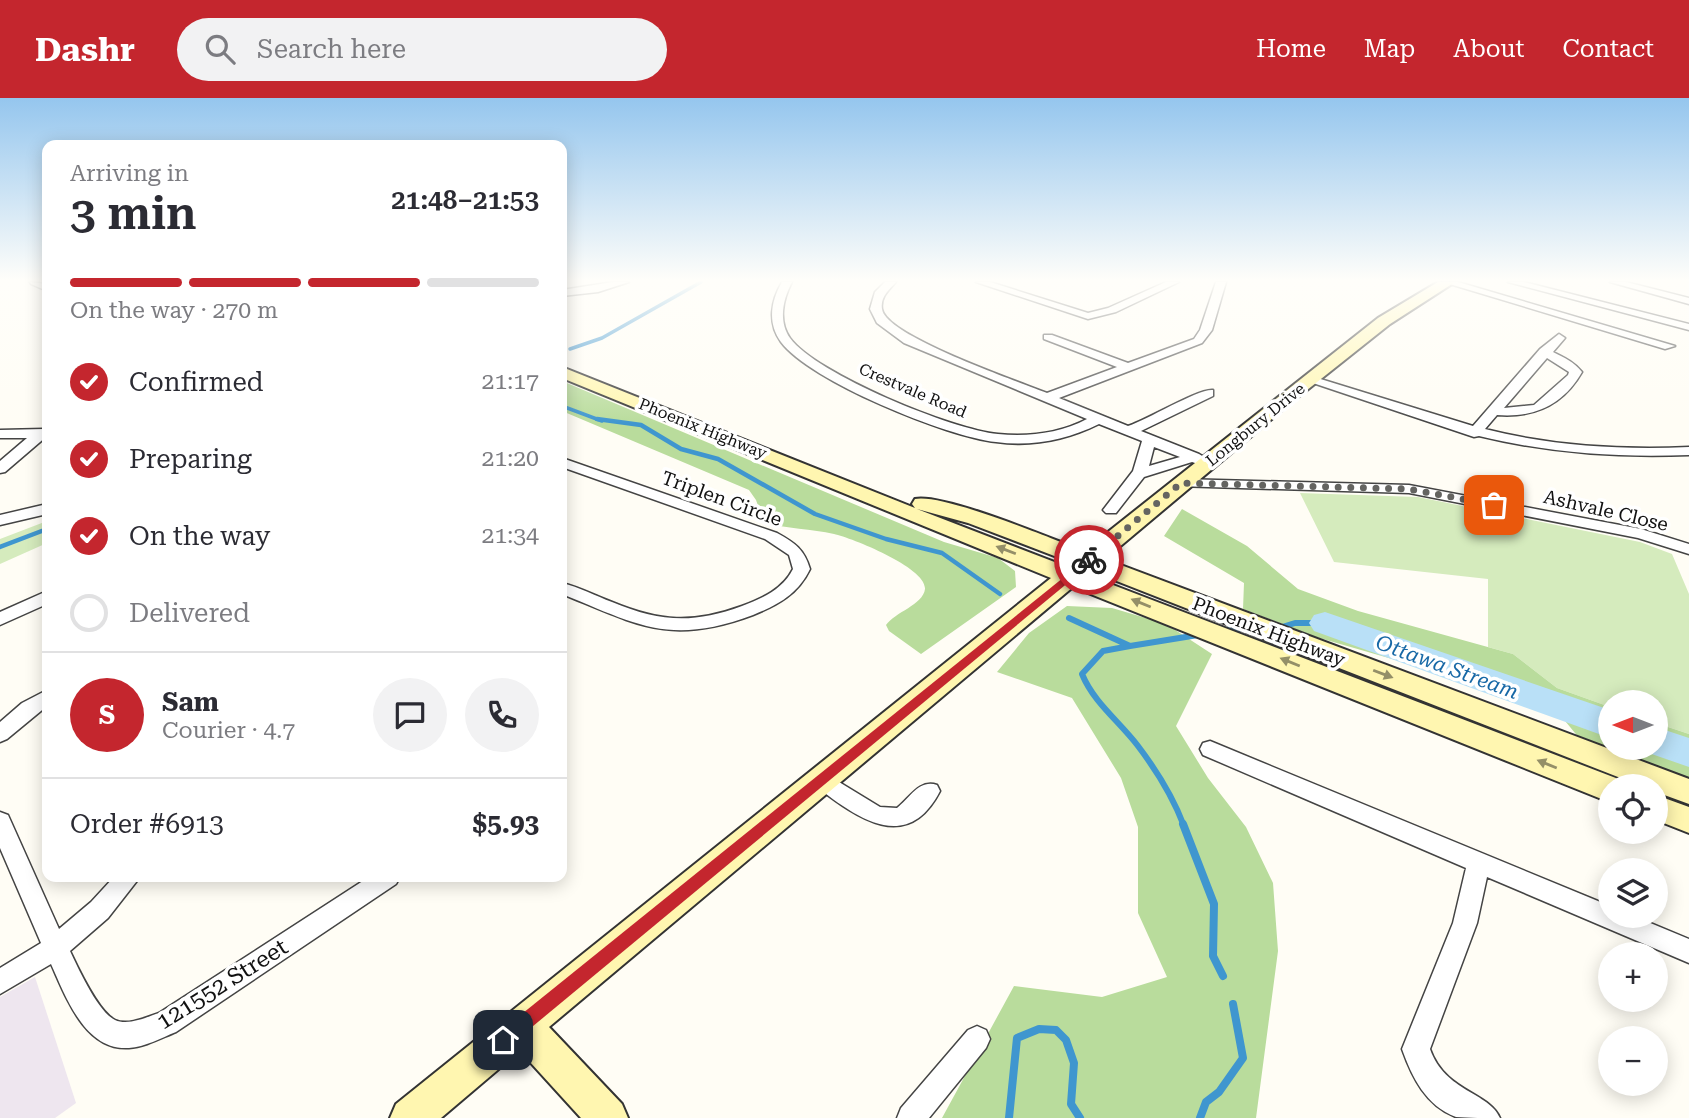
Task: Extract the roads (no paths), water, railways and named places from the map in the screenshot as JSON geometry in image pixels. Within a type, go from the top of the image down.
[{"type":"main road","name":"Longbury Drive","points":[[411,1118],[1181,483],[1200,460],[1310,380],[1373,330]]},
{"type":"main road","name":"Phoenix Highway","points":[[567,374],[845,485],[906,513],[1079,568],[1155,588],[1689,792]]},
{"type":"main road","points":[[1125,529],[1121,552],[1125,560],[1132,570],[1155,588]]},
{"type":"main road","name":"Phoenix Highway","points":[[1079,568],[1598,784]]},
{"type":"main road","points":[[1668,812],[1689,820]]},
{"type":"main road","points":[[521,1025],[608,1118]]},
{"type":"street","name":"Crestvale Road","points":[[782,330],[786,341],[815,366],[929,419],[981,436],[1034,439],[1072,430],[1100,418]]},
{"type":"street","points":[[890,330],[908,341],[1200,460]]},
{"type":"street","points":[[1049,397],[1202,338],[1205,330]]},
{"type":"street","points":[[1612,330],[1669,346]]},
{"type":"street","points":[[1048,337],[1127,367]]},
{"type":"street","points":[[1474,433],[1559,338]]},
{"type":"street","points":[[1493,411],[1535,411],[1544,407],[1573,377],[1576,372],[1568,364],[1544,352]]},
{"type":"street","points":[[1310,380],[1474,433],[1579,450],[1639,454],[1689,451]]},
{"type":"street","points":[[1130,430],[1171,415],[1181,406],[1208,393]]},
{"type":"street","points":[[0,434],[42,433]]},
{"type":"street","points":[[0,469],[42,434]]},
{"type":"street","points":[[1111,510],[1138,474],[1150,438]]},
{"type":"street","points":[[1138,474],[1200,460]]},
{"type":"street","name":"Triplen Circle","points":[[567,464],[771,536],[797,554],[802,566],[800,576],[791,589],[770,601],[700,624],[681,626],[643,620],[567,590]]},
{"type":"street","name":"Ashvale Close","points":[[1181,483],[1409,489],[1641,534],[1688,551]]},
{"type":"street","points":[[0,520],[42,510]]},
{"type":"street","points":[[0,619],[42,599]]},
{"type":"street","points":[[0,734],[42,699]]},
{"type":"street","points":[[1210,748],[1689,951]]},
{"type":"street","points":[[821,779],[870,812],[892,819],[904,815],[929,791]]},
{"type":"street","name":"121552 Street","points":[[0,821],[56,949],[93,1019],[103,1028],[118,1034],[141,1034],[167,1023],[380,882]]},
{"type":"street","points":[[1479,862],[1465,923],[1421,1030],[1416,1049],[1421,1068],[1434,1086],[1486,1118]]},
{"type":"street","points":[[0,982],[56,949],[84,926],[124,882]]},
{"type":"street","points":[[911,1118],[977,1039]]},
{"type":"waterway","points":[[570,349],[617,330]]},
{"type":"waterway","name":"Ottawa Stream","points":[[567,408],[602,421]]},
{"type":"waterway","name":"Ottawa Stream","points":[[597,419],[641,425],[681,449],[718,459],[815,514],[886,539],[942,553],[1000,594]]},
{"type":"waterway","points":[[0,547],[42,531]]},
{"type":"waterway","name":"Ottawa Stream","points":[[1069,618],[1130,646]]},
{"type":"waterway","name":"Ottawa Stream","points":[[1282,627],[1295,623],[1325,623]]},
{"type":"waterway","name":"Ottawa Stream","points":[[1325,623],[1598,720]]},
{"type":"waterway","points":[[1229,629],[1239,629]]},
{"type":"waterway","name":"Ottawa Stream","points":[[1130,646],[1198,635]]},
{"type":"waterway","points":[[1130,646],[1103,651],[1082,674],[1100,703],[1152,765],[1184,826]]},
{"type":"waterway","name":"Ottawa Stream","points":[[1668,745],[1689,753]]},
{"type":"waterway","points":[[1183,824],[1214,904],[1213,956],[1223,976]]},
{"type":"waterway","points":[[1200,1118],[1206,1102],[1219,1092],[1243,1058],[1233,1004]]},
{"type":"waterway","points":[[1009,1118],[1017,1038],[1039,1029],[1056,1030],[1066,1040],[1074,1063],[1071,1104],[1080,1118]]}]
